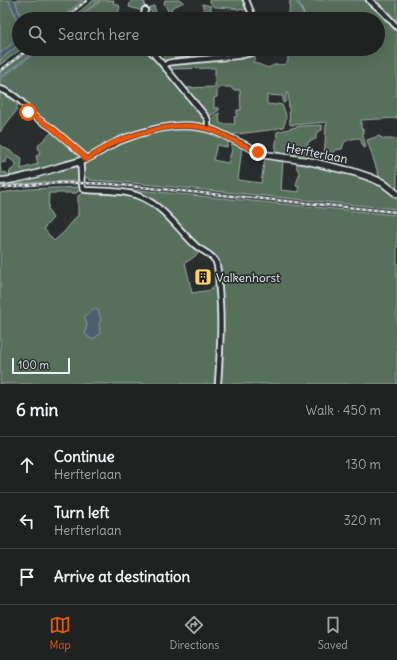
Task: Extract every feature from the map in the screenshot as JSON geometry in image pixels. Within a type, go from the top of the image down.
[{"type":"street","points":[[246,0],[251,12]]},
{"type":"street","points":[[369,0],[383,12]]},
{"type":"street","points":[[385,14],[397,27]]},
{"type":"street","points":[[155,56],[207,118],[208,129]]},
{"type":"street","points":[[164,66],[168,63],[174,62],[234,56]]},
{"type":"street","points":[[0,89],[10,93],[24,105],[30,114],[52,128],[83,155],[83,189],[130,194],[143,198],[160,210],[196,246],[212,256],[215,260],[218,275],[221,312],[218,384]]},
{"type":"street","name":"Herfterlaan","points":[[0,182],[17,179],[83,160],[123,139],[153,130],[179,126],[208,129],[225,135],[266,155],[308,161],[354,172],[382,183],[397,194]]},
{"type":"shaded area","points":[[213,10],[228,10],[242,12],[213,12]]},
{"type":"green space","points":[[0,0],[9,0],[14,12],[12,12],[12,44],[0,53]]},
{"type":"green space","points":[[15,0],[83,0],[68,12],[19,12]]},
{"type":"green space","points":[[94,0],[100,0],[84,12],[79,12]]},
{"type":"green space","points":[[102,0],[114,0],[113,3],[120,6],[118,12],[86,12]]},
{"type":"green space","points":[[131,0],[145,2],[143,11],[129,7]]},
{"type":"green space","points":[[165,0],[180,0],[184,2],[171,8],[172,11],[170,12],[168,12],[164,3]]},
{"type":"green space","points":[[209,0],[243,0],[246,10],[215,7]]},
{"type":"green space","points":[[290,0],[296,0],[302,12],[289,12]]},
{"type":"green space","points":[[298,0],[365,0],[378,12],[303,12]]},
{"type":"green space","points":[[372,0],[397,0],[397,25],[385,12]]},
{"type":"green space","points":[[202,4],[211,6],[211,12],[205,12]]},
{"type":"green space","points":[[154,6],[156,12],[148,11],[148,8]]},
{"type":"green space","points":[[385,19],[397,32],[397,118],[361,120],[361,129],[363,129],[366,147],[364,148],[360,138],[352,139],[344,143],[342,149],[335,150],[331,159],[331,162],[346,166],[345,167],[324,163],[327,122],[290,125],[288,93],[286,93],[286,101],[284,103],[283,96],[267,95],[267,104],[282,105],[285,111],[286,121],[283,127],[229,135],[211,128],[210,121],[219,113],[220,124],[235,124],[234,117],[237,116],[237,110],[241,110],[240,90],[233,90],[231,87],[219,87],[217,97],[214,98],[214,108],[219,108],[219,110],[212,115],[207,116],[184,88],[215,87],[215,68],[168,69],[167,67],[168,64],[226,58],[227,60],[244,59],[254,56],[256,58],[253,62],[268,68],[274,65],[287,63],[287,56],[385,56]]},
{"type":"green space","points":[[12,50],[12,56],[0,65],[0,60]]},
{"type":"green space","points":[[22,56],[28,56],[0,77],[0,73]]},
{"type":"green space","points":[[31,56],[152,56],[205,118],[206,125],[163,125],[86,156],[29,111],[27,106],[0,87],[0,79]]},
{"type":"green space","points":[[164,56],[211,56],[165,64]]},
{"type":"green space","points":[[0,90],[5,92],[4,94],[18,105],[16,108],[17,110],[0,132]]},
{"type":"green space","points":[[322,125],[322,130],[316,133],[316,139],[308,142],[306,160],[275,154],[277,132],[300,126]]},
{"type":"green space","points":[[177,127],[210,131],[229,140],[227,147],[217,145],[213,160],[228,163],[233,141],[242,147],[238,180],[261,183],[265,157],[283,160],[281,190],[299,192],[299,187],[296,185],[299,175],[297,168],[298,162],[317,165],[349,172],[377,182],[397,197],[397,209],[89,180],[89,178],[82,178],[83,162],[123,140]]},
{"type":"green space","points":[[53,131],[83,158],[31,174],[9,177],[10,171],[16,166],[16,163],[7,157],[6,162],[0,163],[0,145],[22,158],[21,169],[38,164],[36,156],[40,154],[38,147],[39,144]]},
{"type":"green space","points":[[379,136],[384,139],[397,139],[397,193],[380,179],[367,140]]},
{"type":"green space","points":[[0,163],[1,172],[7,173],[7,179],[0,180]]},
{"type":"green space","points":[[79,164],[80,178],[78,178],[78,181],[39,182],[0,186],[0,183]]},
{"type":"green space","points":[[80,187],[81,190],[76,193],[49,193],[48,210],[53,218],[44,229],[54,241],[64,232],[78,215],[78,196],[84,192],[110,192],[136,196],[154,206],[198,250],[199,253],[185,262],[192,293],[211,290],[212,287],[218,286],[220,335],[217,384],[0,384],[0,193],[28,189]]},
{"type":"green space","points":[[87,188],[138,190],[397,215],[397,384],[219,384],[221,346],[218,266],[164,212],[140,196],[87,190]]},
{"type":"water","points":[[9,0],[15,0],[19,12],[14,12]]},
{"type":"water","points":[[12,43],[12,50],[0,60],[0,53]]},
{"type":"water","points":[[28,56],[31,56],[0,79],[0,77]]},
{"type":"water","points":[[93,309],[98,310],[101,319],[99,325],[100,334],[93,339],[89,338],[85,333],[87,324],[85,316]]},
{"type":"railway","points":[[72,12],[87,0]]},
{"type":"railway","points":[[0,71],[19,56]]},
{"type":"railway","points":[[0,188],[55,183],[110,184],[397,212]]},
{"type":"place","name":"Valkenhorst","points":[[203,277]]},
{"type":"route","points":[[28,112],[52,128],[83,155],[86,160],[123,139],[153,130],[179,126],[215,131],[258,152]]}]
